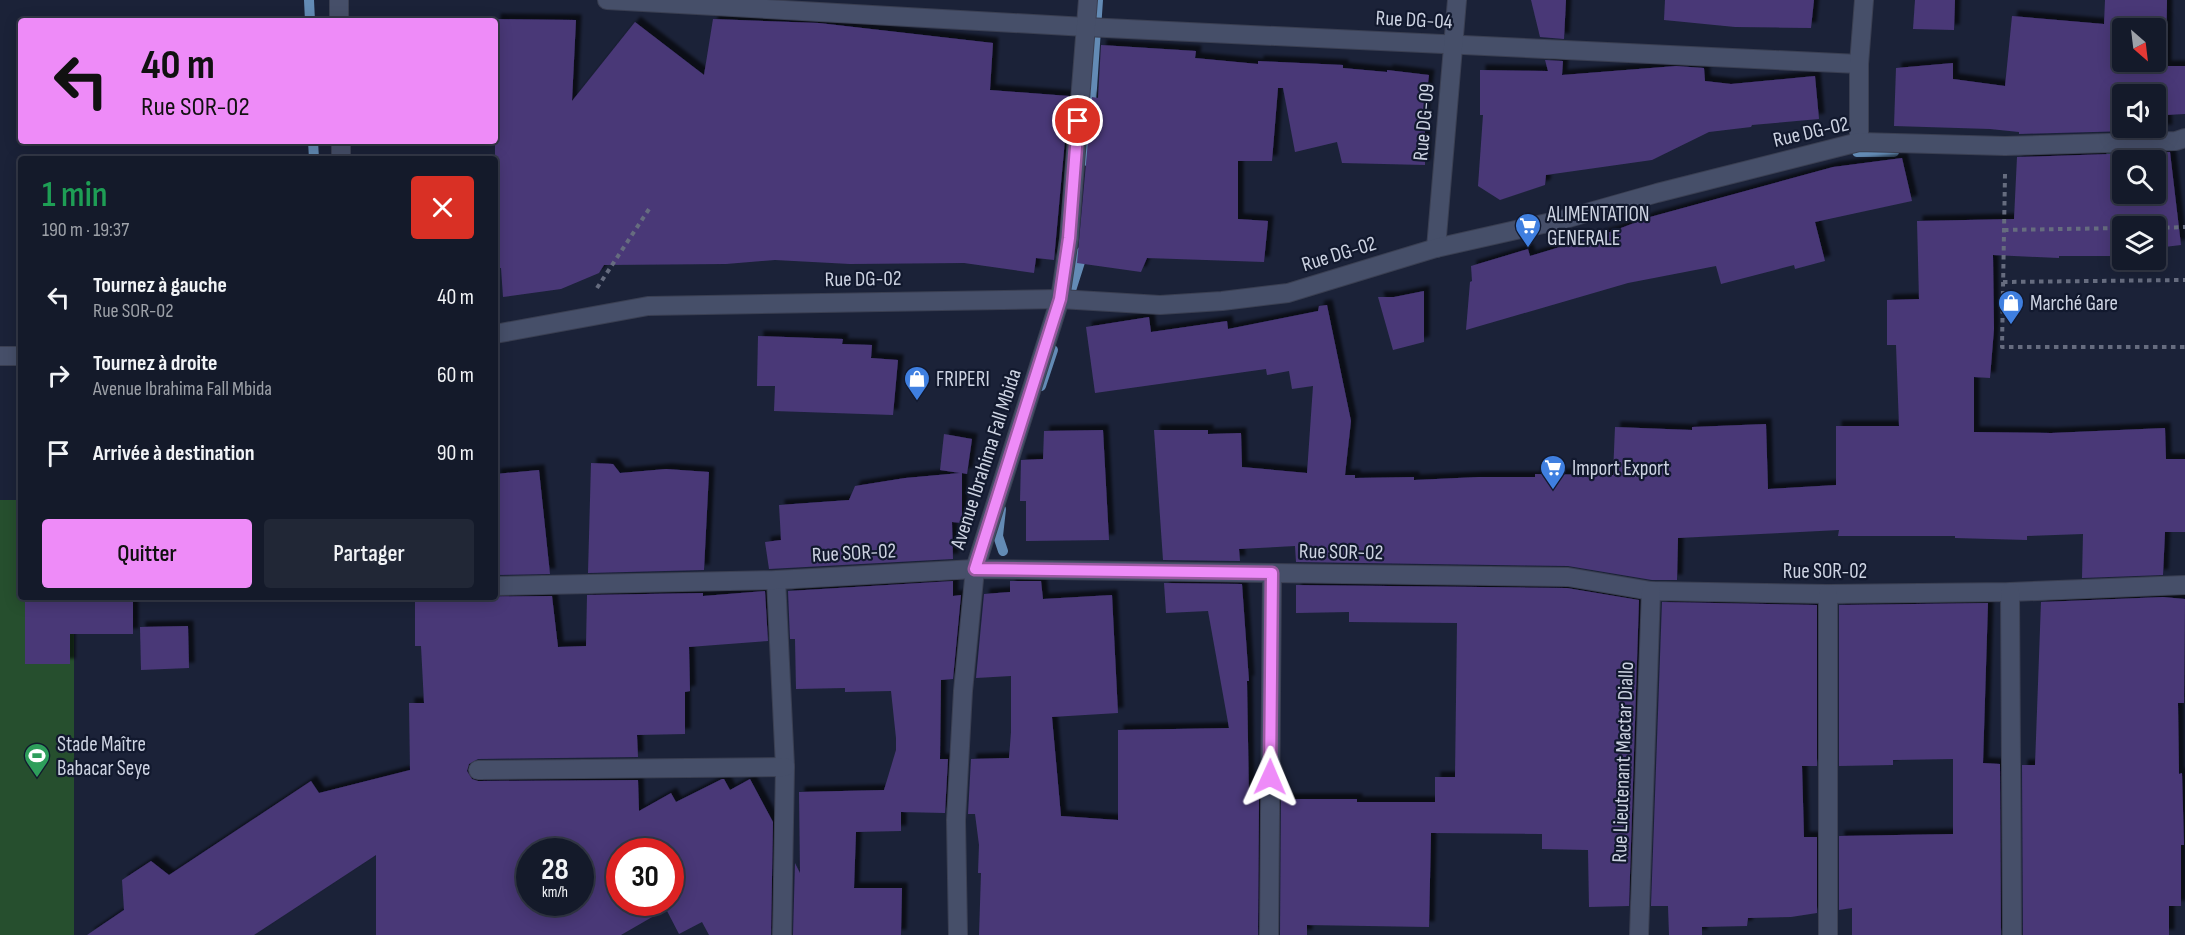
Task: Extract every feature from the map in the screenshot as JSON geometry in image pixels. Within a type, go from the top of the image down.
[{"type":"street","points":[[339,0],[339,18]]},
{"type":"street","name":"Rue DG-04","points":[[607,0],[1086,27],[1859,64]]},
{"type":"street","name":"Avenue Ibrahima Fall Mbida","points":[[958,935],[956,820],[963,691],[975,569],[1060,299],[1069,238],[1088,0]]},
{"type":"street","name":"Rue DG-09","points":[[1436,248],[1457,0]]},
{"type":"street","points":[[1859,142],[1859,64],[1864,0]]},
{"type":"street","name":"Rue DG-02","points":[[498,333],[648,306],[1060,299],[1160,305],[1222,301],[1288,293],[1436,248],[1565,219],[1657,193],[1859,142],[2005,146],[2176,141],[2185,138]]},
{"type":"street","points":[[0,356],[18,356]]},
{"type":"street","name":"Rue SOR-02","points":[[498,586],[776,579],[975,569],[1568,577],[1651,591],[1828,594],[2010,592],[2185,585]]},
{"type":"street","points":[[1269,935],[1272,573]]},
{"type":"street","points":[[776,579],[785,767],[782,935]]},
{"type":"street","name":"Rue Lieutenant Mactar Diallo","points":[[1640,935],[1651,591]]},
{"type":"street","points":[[2010,592],[2012,935]]},
{"type":"street","points":[[1828,594],[1828,935]]},
{"type":"street","points":[[478,770],[785,767]]},
{"type":"path","points":[[2005,146],[2002,347],[2185,347]]},
{"type":"path","points":[[575,320],[651,206]]},
{"type":"path","points":[[2166,228],[2185,227]]},
{"type":"path","points":[[2004,230],[2112,228]]},
{"type":"path","points":[[2003,282],[2185,280]]},
{"type":"green space","name":"Stade Maître Babacar Seye","points":[[0,500],[18,500],[18,600],[74,600],[74,935],[0,935]]},
{"type":"building","points":[[1531,0],[1566,0],[1564,39],[1540,37]]},
{"type":"building","points":[[1665,0],[1814,0],[1811,28],[1735,27],[1664,20]]},
{"type":"building","points":[[1915,0],[1955,0],[1954,30],[1913,29]]},
{"type":"building","points":[[2105,0],[2167,0],[2166,66],[2185,66],[2185,114],[2166,115],[2166,84],[2112,84],[2112,131],[2019,134],[2019,132],[1990,129],[1894,126],[1896,68],[1953,63],[1953,79],[2005,86],[2012,16],[2104,24]]},
{"type":"building","points":[[498,19],[576,20],[572,101],[635,22],[704,75],[713,19],[819,23],[993,43],[990,90],[1069,96],[1054,260],[1036,258],[1034,273],[964,263],[850,264],[775,260],[726,264],[604,265],[599,273],[561,289],[503,297],[501,268],[498,268],[498,156],[495,156],[495,144],[498,144]]},
{"type":"building","points":[[1101,45],[1196,51],[1195,58],[1258,64],[1258,61],[1343,65],[1343,68],[1429,75],[1422,131],[1425,131],[1425,165],[1342,163],[1337,142],[1295,152],[1283,88],[1278,88],[1272,161],[1238,161],[1238,219],[1268,221],[1264,262],[1147,258],[1141,272],[1077,263],[1092,97],[1098,98]]},
{"type":"building","points":[[1545,60],[1563,61],[1562,75],[1676,66],[1704,68],[1705,81],[1731,84],[1815,76],[1819,119],[1752,125],[1751,127],[1709,132],[1652,160],[1546,175],[1545,185],[1500,200],[1478,186],[1483,115],[1480,115],[1480,70],[1548,71]]},
{"type":"building","points":[[2166,152],[2170,152],[2181,245],[2166,247],[2166,216],[2112,216],[2112,256],[2059,256],[2059,258],[1993,255],[1994,329],[1990,378],[1974,377],[1974,432],[2051,433],[2165,428],[2166,459],[2185,459],[2185,532],[2165,532],[2163,575],[2082,578],[2083,534],[2027,536],[2027,540],[1955,538],[1955,536],[1838,536],[1839,530],[1678,538],[1677,580],[1652,580],[1568,566],[1296,562],[1295,546],[1239,549],[1240,561],[1163,560],[1154,430],[1208,430],[1208,434],[1241,433],[1242,467],[1307,473],[1313,386],[1292,389],[1289,371],[1267,375],[1266,369],[1095,393],[1086,327],[1149,317],[1151,332],[1227,321],[1228,329],[1318,311],[1319,306],[1327,305],[1351,421],[1345,475],[1355,475],[1355,478],[1414,477],[1414,480],[1535,477],[1535,474],[1613,475],[1615,427],[1692,430],[1692,427],[1766,424],[1768,489],[1836,485],[1836,426],[1899,426],[1896,345],[1887,345],[1887,300],[1919,299],[1917,221],[2014,219],[2017,157],[2112,154],[2112,204],[2166,204]]},
{"type":"building","points":[[1902,158],[1912,201],[1815,222],[1825,261],[1795,269],[1794,265],[1721,284],[1716,266],[1628,283],[1466,330],[1470,282],[1472,281],[1471,266],[1528,249],[1530,256],[1613,231],[1650,217],[1833,167]]},
{"type":"building","points":[[1424,291],[1424,342],[1393,350],[1378,297],[1394,297]]},
{"type":"building","points":[[758,336],[843,339],[842,344],[872,345],[871,358],[898,360],[893,415],[774,411],[775,386],[757,386]]},
{"type":"building","points":[[1103,430],[1109,540],[1026,541],[1026,501],[1020,501],[1021,460],[1043,459],[1044,431]]},
{"type":"building","points":[[944,434],[972,439],[967,474],[962,473],[962,523],[952,522],[953,559],[769,569],[765,542],[781,540],[779,505],[849,500],[855,486],[960,473],[940,470]]},
{"type":"building","points":[[591,463],[613,464],[620,473],[666,469],[709,472],[704,570],[588,573]]},
{"type":"building","points":[[539,470],[550,574],[498,575],[498,474]]},
{"type":"building","points":[[953,581],[953,596],[961,595],[953,679],[941,680],[940,759],[948,759],[945,813],[901,812],[901,831],[856,832],[854,888],[902,888],[901,935],[793,935],[795,863],[800,873],[799,792],[884,790],[896,750],[896,738],[891,691],[845,692],[845,688],[796,689],[795,639],[790,639],[788,591]]},
{"type":"building","points":[[1010,581],[1041,581],[1043,599],[1112,595],[1118,713],[1052,717],[1061,816],[1118,820],[1118,730],[1229,728],[1208,611],[1166,613],[1164,583],[1242,584],[1249,681],[1247,681],[1249,799],[1259,799],[1258,935],[979,935],[981,873],[978,873],[979,845],[975,814],[968,814],[971,759],[1009,758],[1011,676],[976,678],[984,594],[1010,592]]},
{"type":"building","points":[[1296,585],[1567,588],[1639,600],[1629,906],[1589,907],[1588,850],[1542,849],[1542,834],[1431,833],[1429,927],[1307,925],[1307,935],[1280,935],[1281,799],[1435,802],[1435,777],[1455,777],[1457,623],[1349,622],[1349,612],[1296,613]]},
{"type":"building","points":[[765,591],[768,641],[689,647],[690,691],[685,692],[685,734],[637,735],[638,757],[478,759],[469,764],[467,771],[472,779],[478,781],[638,780],[639,811],[671,793],[676,802],[722,779],[730,790],[750,779],[773,822],[771,935],[709,935],[702,922],[679,934],[670,916],[684,916],[684,838],[606,838],[606,916],[654,916],[621,935],[376,935],[376,855],[254,935],[87,935],[124,910],[122,880],[151,861],[169,875],[311,781],[319,793],[410,770],[409,703],[424,703],[421,646],[415,646],[415,600],[498,600],[498,596],[552,596],[558,647],[586,646],[587,595],[703,593],[703,596]]},
{"type":"building","points":[[2163,597],[2185,599],[2184,703],[2178,703],[2179,774],[2182,773],[2184,845],[2181,845],[2181,906],[2169,906],[2169,935],[2023,935],[2022,765],[2035,765],[2041,602]]},
{"type":"building","points":[[25,600],[133,600],[133,634],[70,634],[70,664],[25,664]]},
{"type":"building","points":[[1662,602],[1817,605],[1817,766],[1802,766],[1804,837],[1817,837],[1817,913],[1791,917],[1748,918],[1747,926],[1702,927],[1702,935],[1669,935],[1668,906],[1651,906]]},
{"type":"building","points":[[1988,603],[1983,763],[2000,764],[2001,935],[1852,935],[1852,908],[1839,910],[1839,836],[1953,834],[1953,759],[1893,760],[1893,765],[1839,766],[1839,605]]},
{"type":"building","points":[[188,626],[189,668],[141,670],[140,627]]},
{"type":"waterway","points":[[309,0],[310,18]]},
{"type":"waterway","points":[[1087,161],[1098,0]]},
{"type":"waterway","points":[[1858,139],[1857,152],[1894,152]]},
{"type":"waterway","points":[[313,144],[314,156]]},
{"type":"waterway","points":[[1067,303],[1081,252]]},
{"type":"waterway","points":[[1041,386],[1053,350]]},
{"type":"waterway","points":[[1001,509],[998,536],[1003,551]]},
{"type":"place","name":"ALIMENTATION GENERALE","points":[[1528,249]]},
{"type":"place","name":"Marché Gare","points":[[2011,326]]},
{"type":"place","name":"FRIPERI","points":[[917,402]]},
{"type":"place","name":"Import Export","points":[[1553,491]]},
{"type":"place","name":"Stade Maître Babacar Seye","points":[[37,779]]},
{"type":"route","points":[[1078,121],[1069,238],[1060,299],[975,569],[1272,573],[1270,777]]}]
